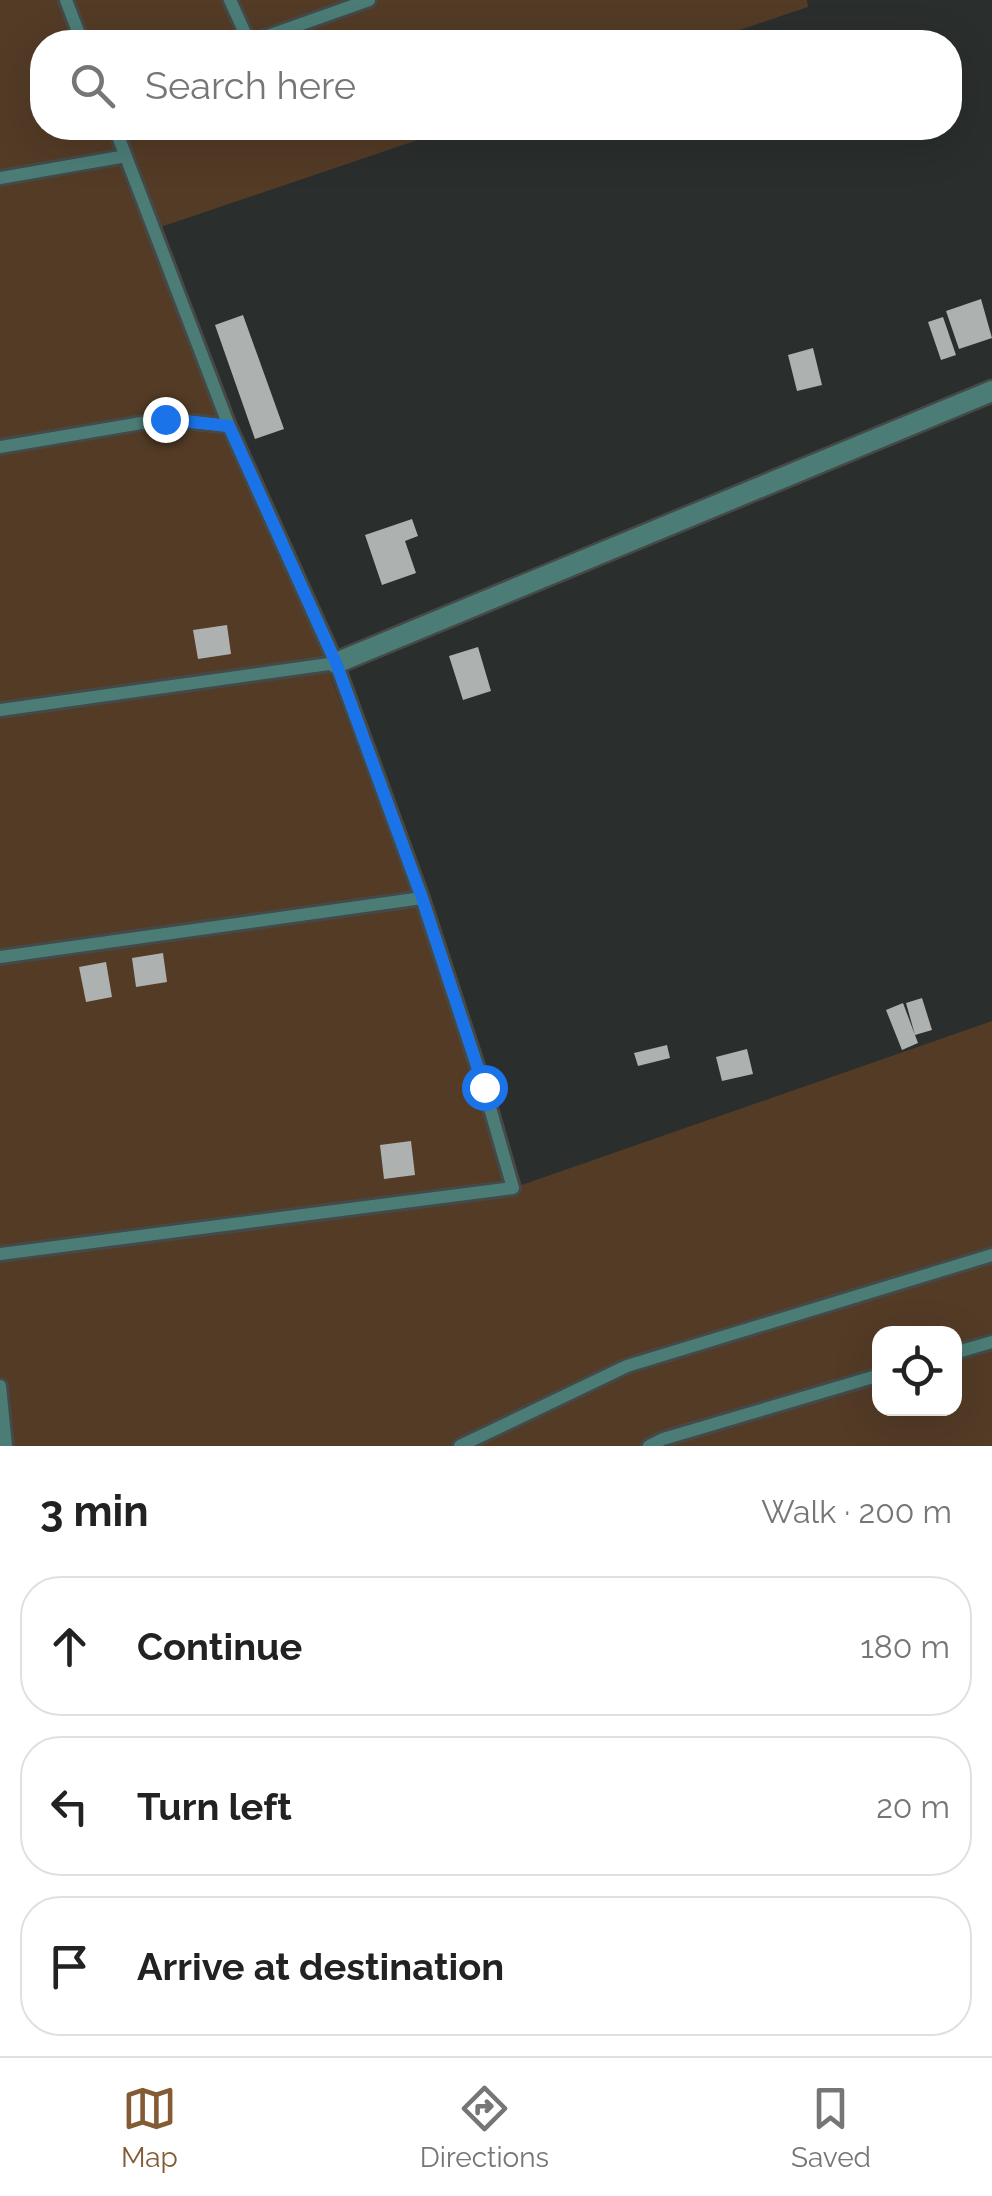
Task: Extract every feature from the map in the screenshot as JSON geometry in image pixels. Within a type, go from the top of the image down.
[{"type":"street","points":[[336,663],[992,392]]},
{"type":"lane","points":[[66,0],[77,30]]},
{"type":"lane","points":[[230,0],[244,30]]},
{"type":"lane","points":[[284,30],[370,0]]},
{"type":"lane","points":[[0,1254],[512,1188],[484,1087],[422,898],[336,663],[229,426],[120,140]]},
{"type":"lane","points":[[0,178],[126,156]]},
{"type":"lane","points":[[0,446],[165,419],[229,426]]},
{"type":"lane","points":[[0,710],[336,663]]},
{"type":"lane","points":[[0,957],[422,898]]},
{"type":"lane","points":[[460,1446],[627,1366],[992,1255]]},
{"type":"lane","points":[[962,1351],[992,1342]]},
{"type":"lane","points":[[649,1446],[663,1438],[872,1377]]},
{"type":"lane","points":[[0,1386],[6,1446]]},
{"type":"shaded area","points":[[0,0],[807,0],[808,7],[740,30],[30,30],[30,140],[418,140],[149,231],[324,658],[484,1087],[513,1188],[992,1021],[992,1446],[0,1446]]},
{"type":"building","points":[[981,299],[992,338],[959,349],[946,311]]},
{"type":"building","points":[[243,315],[284,429],[255,439],[215,325]]},
{"type":"building","points":[[943,317],[956,355],[941,360],[928,322]]},
{"type":"building","points":[[813,348],[822,385],[797,391],[788,355]]},
{"type":"building","points":[[412,519],[418,536],[405,541],[416,573],[382,585],[365,535]]},
{"type":"building","points":[[227,625],[231,654],[198,659],[193,630]]},
{"type":"building","points":[[478,647],[491,691],[463,700],[449,656]]},
{"type":"building","points":[[163,953],[167,982],[136,987],[132,958]]},
{"type":"building","points":[[106,962],[112,997],[86,1002],[79,967]]},
{"type":"building","points":[[922,998],[932,1030],[915,1035],[906,1003]]},
{"type":"building","points":[[903,1003],[918,1043],[902,1050],[886,1010]]},
{"type":"building","points":[[667,1045],[670,1058],[638,1066],[634,1053]]},
{"type":"building","points":[[747,1049],[753,1074],[722,1081],[716,1057]]},
{"type":"building","points":[[411,1141],[415,1175],[384,1179],[380,1145]]},
{"type":"route","points":[[165,419],[229,426],[336,663],[422,898],[484,1087]]}]
